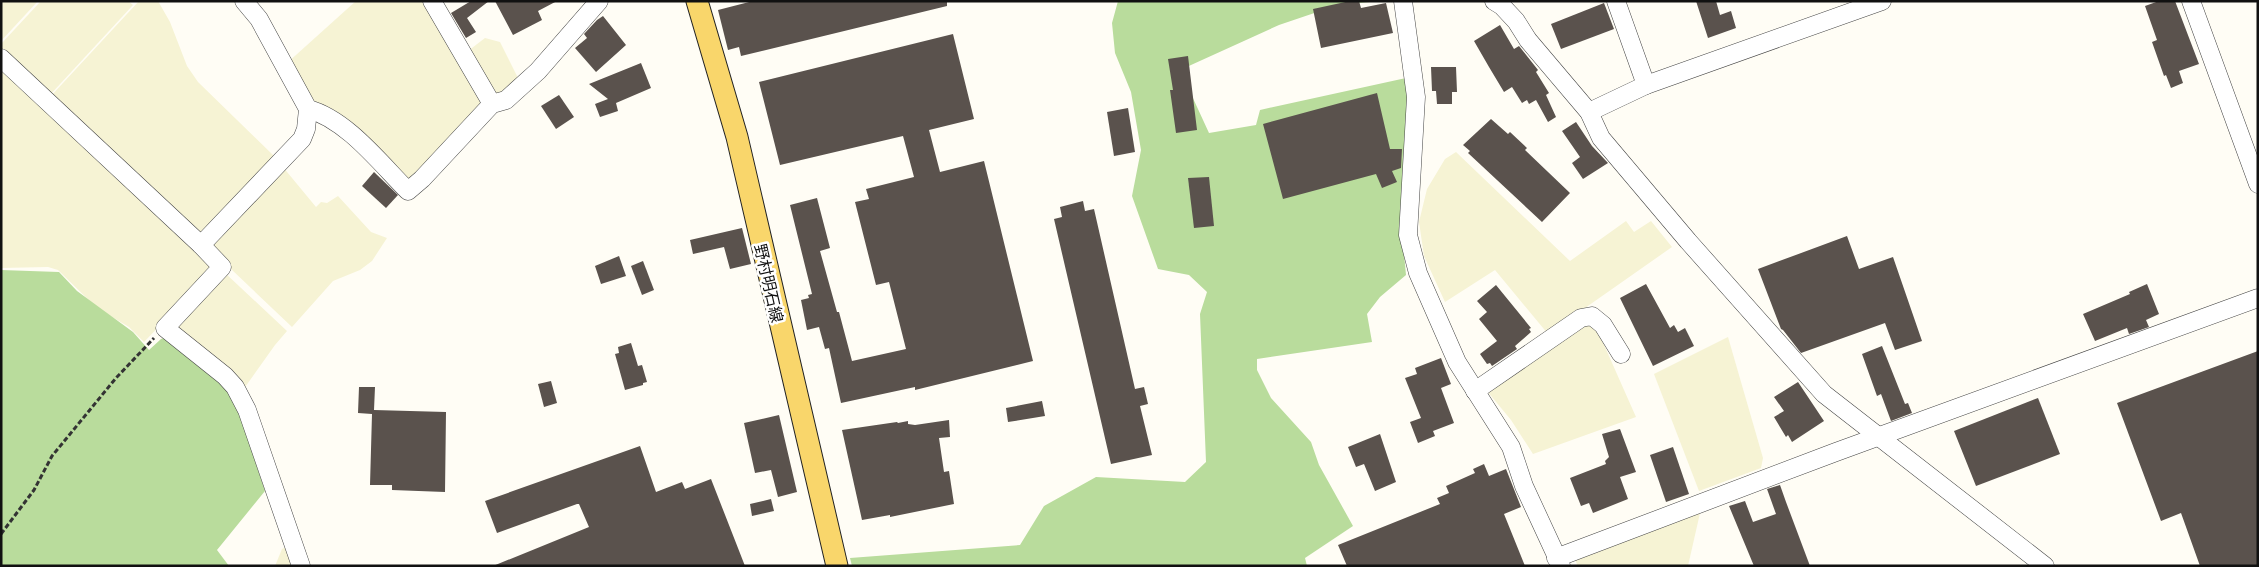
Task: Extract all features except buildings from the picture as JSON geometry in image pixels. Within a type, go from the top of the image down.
[{"type":"main road","name":"野村明石線","points":[[697,1],[737,137],[837,566]]},
{"type":"street","points":[[201,245],[302,139],[306,129],[308,109],[259,19],[244,1]]},
{"type":"street","points":[[432,1],[492,104]]},
{"type":"street","points":[[308,109],[319,112],[338,122],[408,190],[422,179],[492,104],[506,100],[538,71],[599,1]]},
{"type":"street","points":[[1403,1],[1416,97],[1408,234],[1418,273],[1457,362],[1511,447],[1524,486],[1559,562],[1877,437],[2258,298]]},
{"type":"street","points":[[1494,1],[1502,6],[1516,21],[1528,40],[1588,112],[1601,138],[1824,394],[2044,566]]},
{"type":"street","points":[[1616,1],[1646,86]]},
{"type":"street","points":[[1588,112],[1646,86],[1882,1]]},
{"type":"street","points":[[2191,1],[2258,184]]},
{"type":"street","points":[[1,58],[201,245],[222,267],[165,328],[225,376],[234,387],[247,410],[301,566]]},
{"type":"street","points":[[1475,391],[1581,318],[1592,316],[1603,325],[1621,354]]},
{"type":"path","points":[[1,534],[34,490],[52,456],[116,378],[165,328]]},
{"type":"shaded area","points":[[1,1],[38,1],[1,41]]},
{"type":"shaded area","points":[[41,1],[128,1],[133,5],[49,96],[1,52],[1,44]]},
{"type":"shaded area","points":[[139,1],[158,1],[170,22],[187,66],[198,82],[273,155],[316,207],[321,202],[327,203],[338,196],[371,232],[387,238],[372,261],[360,270],[333,281],[292,327],[50,97]]},
{"type":"shaded area","points":[[356,1],[423,1],[486,102],[410,183],[309,103],[286,64]]},
{"type":"shaded area","points":[[485,38],[500,42],[519,80],[498,97],[468,51]]},
{"type":"shaded area","points":[[1,64],[217,266],[144,342],[129,327],[97,308],[58,270],[48,267],[1,268]]},
{"type":"shaded area","points":[[1456,152],[1570,261],[1626,221],[1634,232],[1651,221],[1672,247],[1548,334],[1495,270],[1445,302],[1424,256],[1419,222],[1427,189],[1445,159]]},
{"type":"shaded area","points":[[224,272],[287,331],[243,390],[184,337],[176,322]]},
{"type":"shaded area","points":[[1587,322],[1597,329],[1636,417],[1533,454],[1511,420],[1487,391]]},
{"type":"shaded area","points":[[1728,337],[1763,458],[1761,468],[1699,491],[1654,374]]},
{"type":"shaded area","points":[[1700,513],[1688,566],[1578,566],[1575,560]]},
{"type":"shaded area","points":[[288,546],[295,566],[275,566],[282,549]]},
{"type":"green space","points":[[1118,1],[1380,1],[1338,5],[1279,25],[1180,70],[1209,133],[1256,125],[1260,110],[1406,78],[1411,95],[1401,222],[1406,275],[1380,297],[1367,314],[1372,342],[1257,359],[1257,370],[1271,398],[1311,442],[1319,465],[1353,526],[1305,558],[1307,566],[852,566],[850,558],[1020,545],[1044,506],[1096,477],[1185,482],[1206,462],[1200,314],[1207,292],[1189,275],[1158,269],[1132,196],[1141,150],[1131,92],[1115,53],[1112,23]]},
{"type":"green space","points":[[1,270],[59,272],[77,291],[133,332],[149,350],[161,339],[169,336],[232,391],[265,491],[217,550],[229,566],[1,566]]}]
